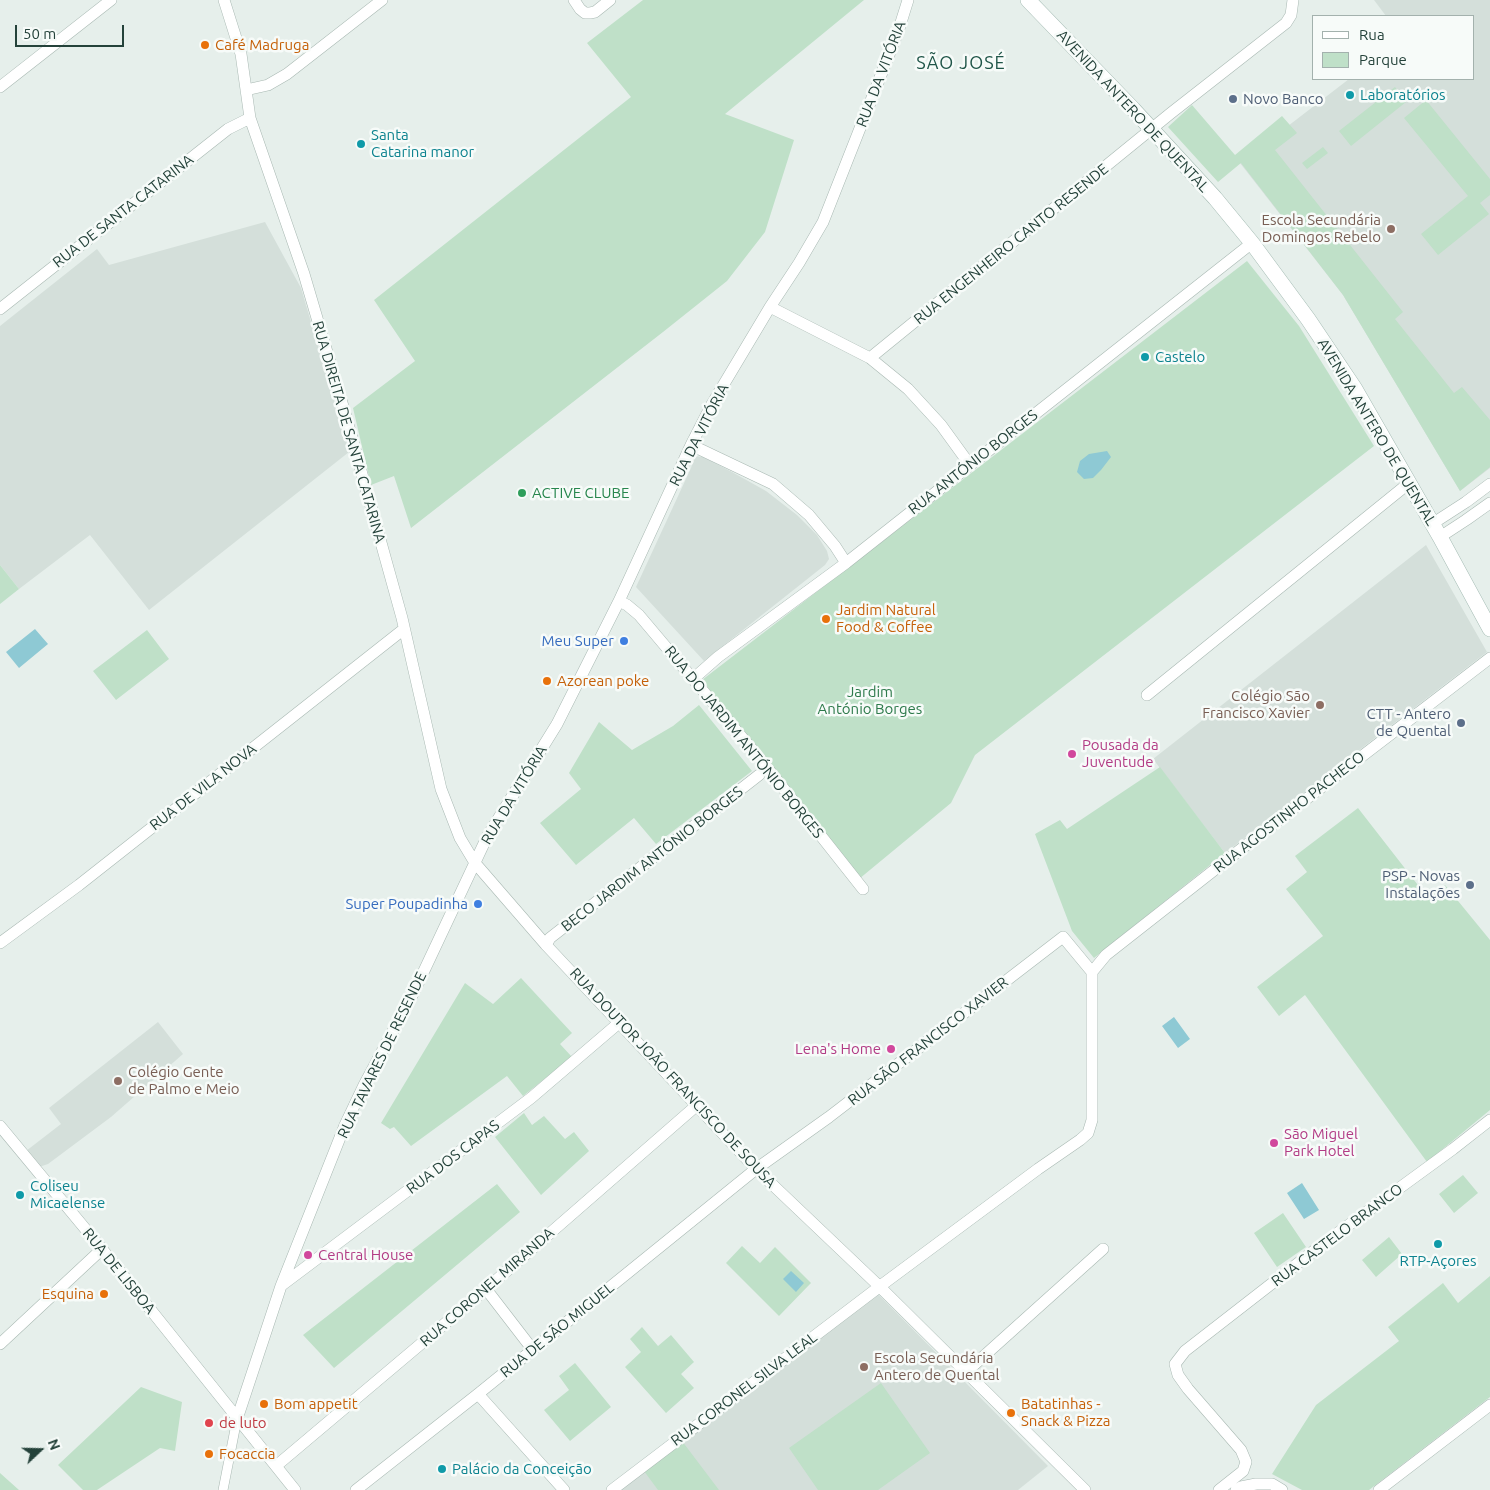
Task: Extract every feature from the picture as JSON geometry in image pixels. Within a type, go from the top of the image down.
[{"type":"main road","name":"AVENIDA ANTERO DE QUENTAL","points":[[1028,0],[1215,198],[1252,244],[1336,360],[1409,482],[1490,629]]},
{"type":"street","points":[[0,87],[111,0]]},
{"type":"street","name":"RUA DIREITA DE SANTA CATARINA","points":[[224,0],[244,68],[250,118],[304,274],[350,432],[404,629],[441,790],[460,838],[474,863]]},
{"type":"street","points":[[246,90],[268,84],[287,74],[382,0]]},
{"type":"street","points":[[574,0],[580,9],[590,13],[595,12],[610,0]]},
{"type":"street","name":"RUA DA VITÓRIA","points":[[474,863],[487,837],[557,724],[620,601],[712,404],[770,307],[800,263],[823,222],[898,32],[908,0]]},
{"type":"street","name":"RUA ENGENHEIRO CANTO RESENDE","points":[[870,358],[1286,23],[1291,15],[1293,0]]},
{"type":"street","name":"RUA DE SANTA CATARINA","points":[[0,309],[228,129],[250,118]]},
{"type":"street","name":"RUA ANTÓNIO BORGES","points":[[693,678],[718,657],[846,563],[1252,244]]},
{"type":"street","points":[[770,307],[870,358],[908,389],[941,425],[970,465]]},
{"type":"street","points":[[691,446],[773,484],[809,515],[835,546],[846,563]]},
{"type":"street","points":[[1147,694],[1409,482]]},
{"type":"street","points":[[1436,531],[1466,502],[1490,484]]},
{"type":"street","points":[[1436,531],[1466,520],[1490,503]]},
{"type":"street","name":"RUA DO JARDIM ANTÓNIO BORGES","points":[[620,601],[639,615],[693,678],[757,755],[863,889]]},
{"type":"street","name":"RUA DE VILA NOVA","points":[[0,943],[79,885],[404,629]]},
{"type":"street","name":"RUA AGOSTINHO PACHECO","points":[[1092,972],[1106,955],[1490,658]]},
{"type":"street","name":"BECO JARDIM ANTÓNIO BORGES","points":[[546,944],[550,938],[759,775]]},
{"type":"street","name":"RUA DOUTOR JOÃO FRANCISCO DE SOUSA","points":[[474,863],[546,944],[756,1169],[1085,1490]]},
{"type":"street","name":"RUA TAVARES DE RESENDE","points":[[237,1419],[281,1286],[345,1125],[415,990],[474,863]]},
{"type":"street","name":"RUA SÃO FRANCISCO XAVIER","points":[[756,1169],[829,1117],[1063,937],[1092,972]]},
{"type":"street","name":"RUA CORONEL SILVA LEAL","points":[[612,1490],[877,1288],[1088,1133],[1092,1120],[1092,972]]},
{"type":"street","name":"RUA DOS CAPAS","points":[[281,1286],[531,1098],[620,1022]]},
{"type":"street","name":"RUA CORONEL MIRANDA","points":[[276,1466],[486,1289],[696,1106]]},
{"type":"street","name":"RUA CASTELO BRANCO","points":[[1219,1490],[1243,1471],[1246,1462],[1241,1450],[1178,1375],[1175,1364],[1185,1350],[1324,1243],[1490,1120]]},
{"type":"street","name":"RUA DE LISBOA","points":[[0,1126],[102,1249],[295,1490]]},
{"type":"street","name":"RUA DE SÃO MIGUEL","points":[[356,1490],[756,1169]]},
{"type":"street","points":[[0,1344],[102,1249]]},
{"type":"street","points":[[965,1373],[1103,1249]]},
{"type":"street","points":[[486,1289],[532,1350]]},
{"type":"street","points":[[478,1394],[564,1490]]},
{"type":"street","points":[[1379,1490],[1490,1405]]},
{"type":"street","points":[[223,1490],[237,1419]]},
{"type":"street","points":[[1236,1490],[1256,1484],[1272,1484],[1282,1490]]},
{"type":"shaded area","name":"Escola Secundária Domingos Rebelo","points":[[1374,0],[1490,0],[1490,468],[1460,491],[1343,295],[1240,163],[1348,80],[1475,80],[1475,15],[1385,15]]},
{"type":"shaded area","points":[[265,222],[301,288],[349,452],[149,610],[90,535],[19,589],[0,565],[0,326],[97,249],[109,265]]},
{"type":"shaded area","points":[[695,456],[703,457],[766,491],[797,515],[817,535],[827,551],[829,559],[825,565],[704,661],[636,587]]},
{"type":"shaded area","name":"Colégio São Francisco Xavier","points":[[1426,545],[1487,652],[1225,853],[1153,759]]},
{"type":"shaded area","name":"Colégio Gente de Palmo e Meio","points":[[158,1022],[183,1054],[111,1117],[48,1164],[39,1167],[26,1151],[61,1124],[49,1108]]},
{"type":"shaded area","name":"Escola Secundária Antero de Quental","points":[[876,1292],[1048,1466],[1018,1490],[619,1490]]},
{"type":"green space","points":[[643,0],[864,0],[725,114],[794,140],[765,232],[727,281],[411,528],[394,476],[371,485],[353,408],[415,361],[374,300],[631,97],[587,43]]},
{"type":"green space","points":[[1395,87],[1406,102],[1351,146],[1339,131]]},
{"type":"green space","points":[[1426,100],[1490,179],[1490,195],[1480,203],[1489,214],[1438,255],[1421,234],[1468,196],[1404,118]]},
{"type":"green space","points":[[1192,105],[1235,155],[1282,116],[1297,133],[1275,150],[1403,312],[1395,319],[1454,393],[1462,387],[1490,420],[1490,467],[1460,491],[1343,295],[1241,163],[1218,182],[1168,127]]},
{"type":"green space","points":[[1323,147],[1328,153],[1307,169],[1302,163]]},
{"type":"green space","name":"Jardim António Borges","points":[[1247,261],[1299,326],[1374,446],[975,755],[951,803],[859,879],[702,680]]},
{"type":"green space","points":[[0,565],[19,589],[0,604]]},
{"type":"green space","points":[[147,630],[169,659],[116,700],[93,671]]},
{"type":"green space","points":[[699,705],[752,771],[656,844],[634,818],[576,865],[540,823],[581,789],[569,773],[599,722],[632,750],[673,726]]},
{"type":"green space","points":[[1160,767],[1225,853],[1094,958],[1072,931],[1035,834],[1060,820],[1067,829]]},
{"type":"green space","points":[[1358,808],[1428,898],[1445,885],[1490,940],[1490,1110],[1427,1162],[1305,995],[1279,1016],[1257,987],[1323,936],[1286,889],[1307,872],[1295,856]]},
{"type":"green space","points":[[521,978],[572,1033],[560,1044],[572,1057],[523,1096],[507,1076],[411,1146],[394,1127],[390,1129],[381,1123],[465,983],[493,1004]]},
{"type":"green space","points":[[524,1113],[532,1125],[544,1116],[565,1139],[574,1132],[589,1151],[541,1195],[495,1137]]},
{"type":"green space","points":[[1463,1175],[1478,1193],[1454,1213],[1439,1194]]},
{"type":"green space","points":[[497,1184],[520,1212],[334,1368],[303,1335]]},
{"type":"green space","points":[[1283,1213],[1306,1247],[1277,1267],[1254,1233]]},
{"type":"green space","points":[[1389,1237],[1402,1254],[1376,1277],[1362,1260]]},
{"type":"green space","points":[[742,1246],[760,1263],[775,1247],[811,1283],[779,1316],[726,1263]]},
{"type":"green space","points":[[1490,1276],[1490,1397],[1369,1490],[1302,1490],[1272,1474],[1316,1405],[1399,1341],[1388,1327],[1443,1283],[1458,1303]]},
{"type":"green space","points":[[642,1327],[658,1346],[671,1335],[694,1362],[681,1374],[694,1388],[666,1413],[625,1367],[641,1352],[630,1339]]},
{"type":"green space","points":[[575,1363],[611,1407],[570,1441],[544,1410],[569,1390],[559,1376]]},
{"type":"green space","points":[[881,1383],[930,1453],[878,1490],[818,1490],[789,1448]]},
{"type":"green space","points":[[141,1387],[182,1402],[175,1451],[160,1448],[97,1490],[83,1490],[58,1465]]},
{"type":"green space","points":[[682,1441],[719,1490],[658,1490],[644,1471]]},
{"type":"green space","points":[[0,1473],[19,1490],[0,1490]]},
{"type":"water","points":[[1107,451],[1111,457],[1093,478],[1084,479],[1077,472],[1080,461],[1089,454]]},
{"type":"water","points":[[35,629],[48,644],[19,668],[6,652]]},
{"type":"water","points":[[1174,1017],[1190,1039],[1178,1048],[1162,1026]]},
{"type":"water","points":[[1302,1183],[1319,1210],[1304,1219],[1287,1193]]},
{"type":"water","points":[[791,1271],[804,1283],[796,1292],[783,1279]]},
{"type":"place","name":"Café Madruga","points":[[205,45]]},
{"type":"place","name":"Laboratórios","points":[[1350,95]]},
{"type":"place","name":"Novo Banco","points":[[1233,99]]},
{"type":"place","name":"Santa Catarina manor","points":[[361,144]]},
{"type":"place","name":"Escola Secundária Domingos Rebelo","points":[[1391,229]]},
{"type":"place","name":"Castelo","points":[[1145,357]]},
{"type":"place","name":"ACTIVE CLUBE","points":[[522,493]]},
{"type":"place","name":"Jardim Natural Food & Coffee","points":[[826,619]]},
{"type":"place","name":"Meu Super","points":[[624,641]]},
{"type":"place","name":"Azorean poke","points":[[547,681]]},
{"type":"place","name":"Colégio São Francisco Xavier","points":[[1320,705]]},
{"type":"place","name":"CTT - Antero de Quental","points":[[1461,723]]},
{"type":"place","name":"Pousada da Juventude","points":[[1072,754]]},
{"type":"place","name":"PSP - Novas Instalações","points":[[1470,885]]},
{"type":"place","name":"Super Poupadinha","points":[[478,904]]},
{"type":"place","name":"Lena's Home","points":[[891,1049]]},
{"type":"place","name":"Colégio Gente de Palmo e Meio","points":[[118,1081]]},
{"type":"place","name":"São Miguel Park Hotel","points":[[1274,1143]]},
{"type":"place","name":"Coliseu Micaelense","points":[[20,1195]]},
{"type":"place","name":"RTP-Açores","points":[[1438,1244]]},
{"type":"place","name":"Central House","points":[[308,1255]]},
{"type":"place","name":"Esquina","points":[[104,1294]]},
{"type":"place","name":"Escola Secundária Antero de Quental","points":[[864,1367]]},
{"type":"place","name":"Bom appetit","points":[[264,1404]]},
{"type":"place","name":"Batatinhas - Snack & Pizza","points":[[1011,1413]]},
{"type":"place","name":"de luto","points":[[209,1423]]},
{"type":"place","name":"Focaccia","points":[[209,1454]]},
{"type":"place","name":"Palácio da Conceição","points":[[442,1469]]},
{"type":"district","name":"SÃO JOSÉ","points":[[961,63]]}]
